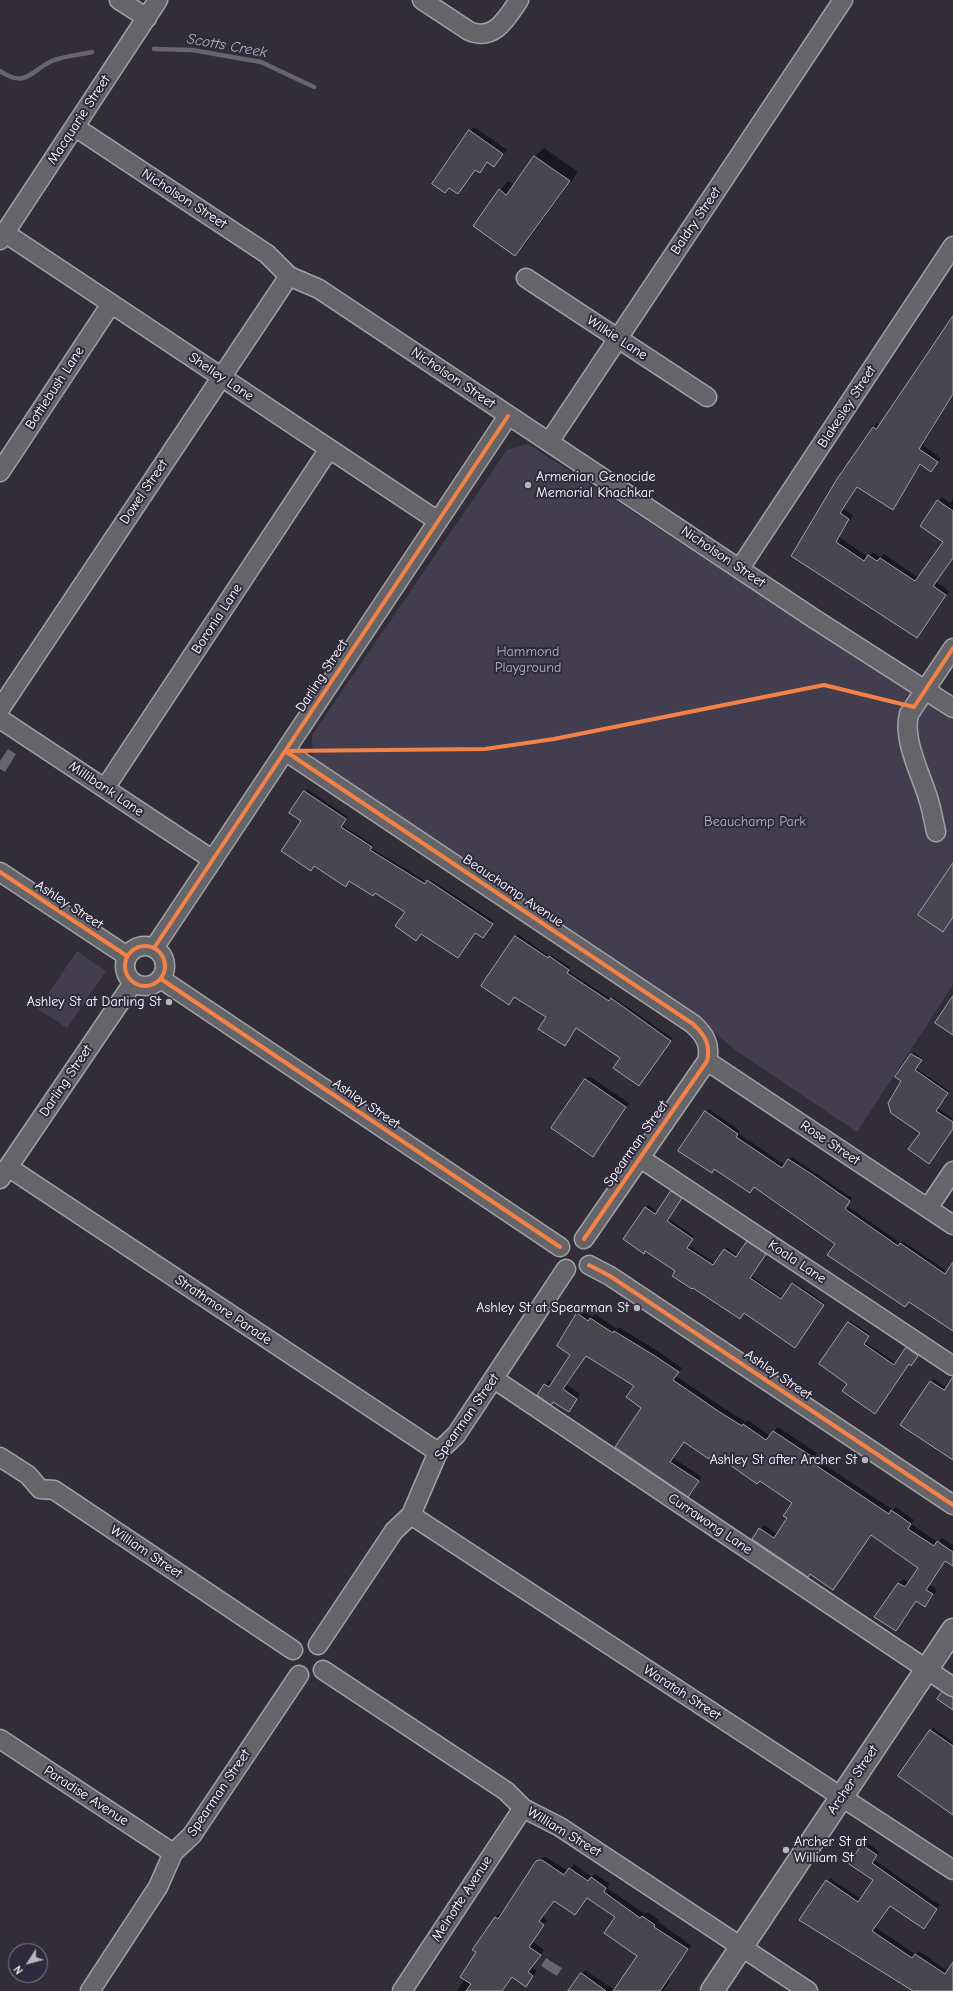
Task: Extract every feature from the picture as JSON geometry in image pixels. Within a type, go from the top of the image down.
[{"type":"main road","name":"Archer Street","points":[[712,1991],[953,1630]]},
{"type":"street","points":[[119,0],[147,18]]},
{"type":"street","name":"Macquarie Street","points":[[2,237],[158,0]]},
{"type":"street","points":[[422,0],[476,34],[491,32],[502,24],[519,0]]},
{"type":"street","name":"Baldry Street","points":[[549,442],[843,0]]},
{"type":"street","name":"Nicholson Street","points":[[74,127],[267,254],[288,276],[319,289],[819,622],[953,708]]},
{"type":"street","name":"Shelley Lane","points":[[2,237],[111,304],[438,521]]},
{"type":"street","name":"Blakesley Street","points":[[740,568],[953,246]]},
{"type":"street","name":"Dowel Street","points":[[0,709],[288,276]]},
{"type":"street","name":"Wilkie Lane","points":[[526,278],[707,397]]},
{"type":"street","name":"Bottlebush Lane","points":[[0,472],[111,304]]},
{"type":"street","name":"Darling Street","points":[[154,948],[508,416]]},
{"type":"street","name":"Boronia Lane","points":[[105,788],[329,449]]},
{"type":"street","points":[[936,832],[930,803],[908,735],[909,714],[953,648]]},
{"type":"street","name":"Millibank Lane","points":[[0,719],[213,860]]},
{"type":"street","name":"Beauchamp Avenue","points":[[285,752],[693,1024],[702,1032],[707,1041],[709,1050],[707,1061]]},
{"type":"street","name":"Ashley Street","points":[[0,872],[127,956]]},
{"type":"street","points":[[149,946],[154,948],[163,956],[165,962],[165,968],[161,979],[148,986],[133,983],[128,979],[124,967],[127,956],[136,947],[149,946]]},
{"type":"street","name":"Ashley Street","points":[[161,979],[560,1247]]},
{"type":"street","name":"Darling Street","points":[[4,1173],[133,983]]},
{"type":"street","name":"Spearman Street","points":[[584,1239],[707,1061]]},
{"type":"street","name":"Rose Street","points":[[707,1061],[953,1225]]},
{"type":"street","name":"Koala Lane","points":[[640,1158],[953,1366]]},
{"type":"street","points":[[928,1208],[953,1171]]},
{"type":"street","name":"Strathmore Parade","points":[[4,1173],[438,1452]]},
{"type":"street","points":[[571,1238],[584,1239],[593,1251],[592,1260],[589,1265],[578,1272],[566,1269],[560,1261],[560,1247],[571,1238]]},
{"type":"street","name":"Ashley Street","points":[[589,1265],[610,1276],[953,1505]]},
{"type":"street","name":"Spearman Street","points":[[318,1645],[394,1531],[411,1515],[438,1452],[456,1436],[566,1269]]},
{"type":"street","name":"Currawong Lane","points":[[494,1379],[953,1687]]},
{"type":"street","name":"William Street","points":[[0,1457],[28,1475],[40,1489],[54,1490],[293,1650]]},
{"type":"street","name":"Waratah Street","points":[[411,1515],[953,1870]]},
{"type":"street","points":[[304,1642],[318,1645],[326,1656],[323,1670],[314,1676],[304,1677],[299,1675],[291,1664],[293,1650],[304,1642]]},
{"type":"street","name":"William Street","points":[[323,1670],[506,1791],[523,1808],[560,1827],[808,1991]]},
{"type":"street","name":"Spearman Street","points":[[90,1991],[158,1886],[173,1853],[192,1835],[299,1675]]},
{"type":"street","name":"Paradise Avenue","points":[[0,1739],[173,1853]]},
{"type":"street","name":"Melnotte Avenue","points":[[402,1991],[523,1808]]},
{"type":"green space","name":"Beauchamp Park","points":[[528,444],[953,720],[953,985],[857,1132],[738,1052],[679,1003],[313,762],[312,735],[507,450]]},
{"type":"green space","points":[[77,951],[106,971],[67,1028],[38,1009]]},
{"type":"shaded area","points":[[8,749],[16,754],[5,772],[0,769],[0,761]]},
{"type":"shaded area","points":[[546,1958],[562,1968],[557,1976],[541,1966]]},
{"type":"building","points":[[469,130],[503,154],[494,167],[487,162],[480,173],[475,170],[458,194],[449,188],[445,193],[432,184]]},
{"type":"building","points":[[534,156],[570,181],[515,256],[473,226],[499,189],[506,195]]},
{"type":"building","points":[[953,316],[953,394],[919,449],[938,462],[931,472],[920,464],[893,510],[857,487],[840,513],[849,519],[836,542],[864,561],[868,555],[877,561],[880,558],[915,581],[943,542],[920,526],[937,500],[953,511],[953,558],[933,586],[946,595],[917,638],[791,556],[837,479],[873,427],[876,429]]},
{"type":"building","points":[[304,791],[346,819],[341,827],[372,847],[370,850],[425,884],[427,880],[493,924],[483,938],[475,933],[458,958],[421,934],[416,941],[395,926],[405,912],[375,893],[373,896],[349,881],[346,887],[314,866],[311,871],[281,851],[301,821],[289,813]]},
{"type":"building","points":[[953,863],[953,917],[943,932],[918,915]]},
{"type":"building","points":[[515,936],[548,958],[549,956],[569,970],[567,973],[609,1001],[611,998],[671,1041],[639,1086],[613,1068],[620,1058],[576,1028],[565,1046],[538,1029],[546,1017],[514,997],[509,1005],[481,986]]},
{"type":"building","points":[[953,996],[953,1035],[935,1023]]},
{"type":"building","points":[[911,1054],[922,1060],[915,1070],[948,1093],[936,1111],[953,1122],[953,1129],[929,1164],[908,1149],[920,1133],[891,1113],[888,1103],[901,1081],[895,1077]]},
{"type":"building","points":[[585,1079],[626,1107],[593,1157],[551,1128]]},
{"type":"building","points":[[705,1111],[738,1134],[736,1137],[782,1168],[788,1159],[813,1175],[850,1201],[845,1209],[898,1246],[900,1243],[945,1274],[953,1262],[953,1331],[909,1302],[905,1307],[827,1255],[835,1244],[754,1187],[750,1193],[714,1169],[712,1173],[678,1151]]},
{"type":"building","points":[[671,1191],[682,1198],[667,1221],[693,1239],[687,1248],[713,1265],[724,1249],[736,1257],[747,1241],[766,1254],[750,1278],[781,1299],[792,1283],[824,1305],[795,1348],[744,1313],[740,1319],[693,1288],[692,1289],[672,1276],[675,1271],[645,1251],[644,1254],[623,1239],[645,1207],[655,1214]]},
{"type":"building","points":[[577,1313],[588,1321],[590,1318],[613,1333],[614,1331],[679,1372],[673,1380],[718,1411],[742,1426],[743,1424],[766,1440],[773,1431],[814,1458],[811,1462],[889,1514],[891,1510],[911,1524],[908,1529],[934,1546],[937,1541],[953,1552],[953,1566],[945,1561],[926,1590],[933,1594],[925,1607],[916,1601],[896,1631],[874,1617],[898,1583],[905,1587],[918,1568],[871,1535],[833,1590],[810,1574],[808,1577],[752,1539],[759,1528],[774,1538],[787,1518],[783,1516],[792,1503],[760,1481],[757,1484],[713,1453],[709,1459],[684,1442],[670,1462],[699,1481],[688,1497],[615,1447],[641,1408],[626,1397],[634,1386],[586,1356],[563,1389],[577,1399],[569,1412],[553,1402],[551,1405],[537,1395],[544,1384],[549,1387],[570,1355],[557,1346]]},
{"type":"building","points":[[848,1322],[869,1336],[864,1344],[894,1365],[906,1347],[918,1356],[911,1366],[909,1364],[875,1414],[842,1391],[847,1384],[819,1364]]},
{"type":"building","points":[[953,1377],[953,1460],[900,1425],[930,1381],[944,1390]]},
{"type":"building","points":[[942,1692],[953,1697],[953,1710],[937,1699]]},
{"type":"building","points":[[930,1730],[953,1746],[953,1815],[898,1776]]},
{"type":"building","points":[[862,1845],[877,1855],[872,1863],[937,1909],[924,1929],[890,1906],[872,1931],[912,1958],[915,1954],[945,1974],[953,1962],[953,1991],[913,1991],[799,1920],[826,1880],[858,1902],[873,1880],[849,1864]]},
{"type":"building","points":[[542,1860],[564,1875],[569,1868],[588,1881],[591,1877],[606,1888],[604,1892],[640,1918],[642,1916],[655,1925],[654,1927],[688,1949],[660,1991],[613,1991],[637,1956],[604,1933],[615,1917],[587,1898],[575,1915],[554,1901],[539,1921],[544,1925],[529,1947],[541,1955],[528,1972],[533,1976],[526,1987],[512,1977],[502,1991],[466,1991],[471,1984],[460,1977],[476,1952],[472,1950],[495,1917],[498,1919],[536,1861]]},
{"type":"building","points":[[581,1973],[606,1991],[568,1991]]},
{"type":"waterway","name":"Scotts Creek","points":[[154,49],[192,50],[261,62],[314,87]]},
{"type":"waterway","name":"Scotts Creek","points":[[0,71],[9,76],[23,78],[57,59],[92,52]]},
{"type":"cycle path","points":[[154,948],[508,416]]},
{"type":"cycle path","points":[[285,751],[485,749],[554,739],[824,685],[914,707],[953,648]]},
{"type":"cycle path","points":[[285,751],[693,1024],[704,1036],[708,1050],[707,1061],[584,1239]]},
{"type":"cycle path","points":[[0,872],[127,956]]},
{"type":"cycle path","points":[[149,946],[156,949],[162,955],[165,966],[164,974],[156,983],[149,986],[141,986],[134,983],[126,974],[125,962],[128,955],[137,947],[149,946]]},
{"type":"cycle path","points":[[161,979],[560,1247]]},
{"type":"cycle path","points":[[589,1265],[610,1276],[953,1505]]},
{"type":"place","name":"Armenian Genocide Memorial Khachkar","points":[[528,485]]},
{"type":"place","name":"Ashley St at Darling St","points":[[169,1002]]},
{"type":"place","name":"Ashley St at Spearman St","points":[[637,1308]]},
{"type":"place","name":"Ashley St after Archer St","points":[[865,1460]]},
{"type":"place","name":"Archer St at William St","points":[[786,1850]]},
{"type":"park label","name":"Hammond Playground","points":[[528,660]]}]
